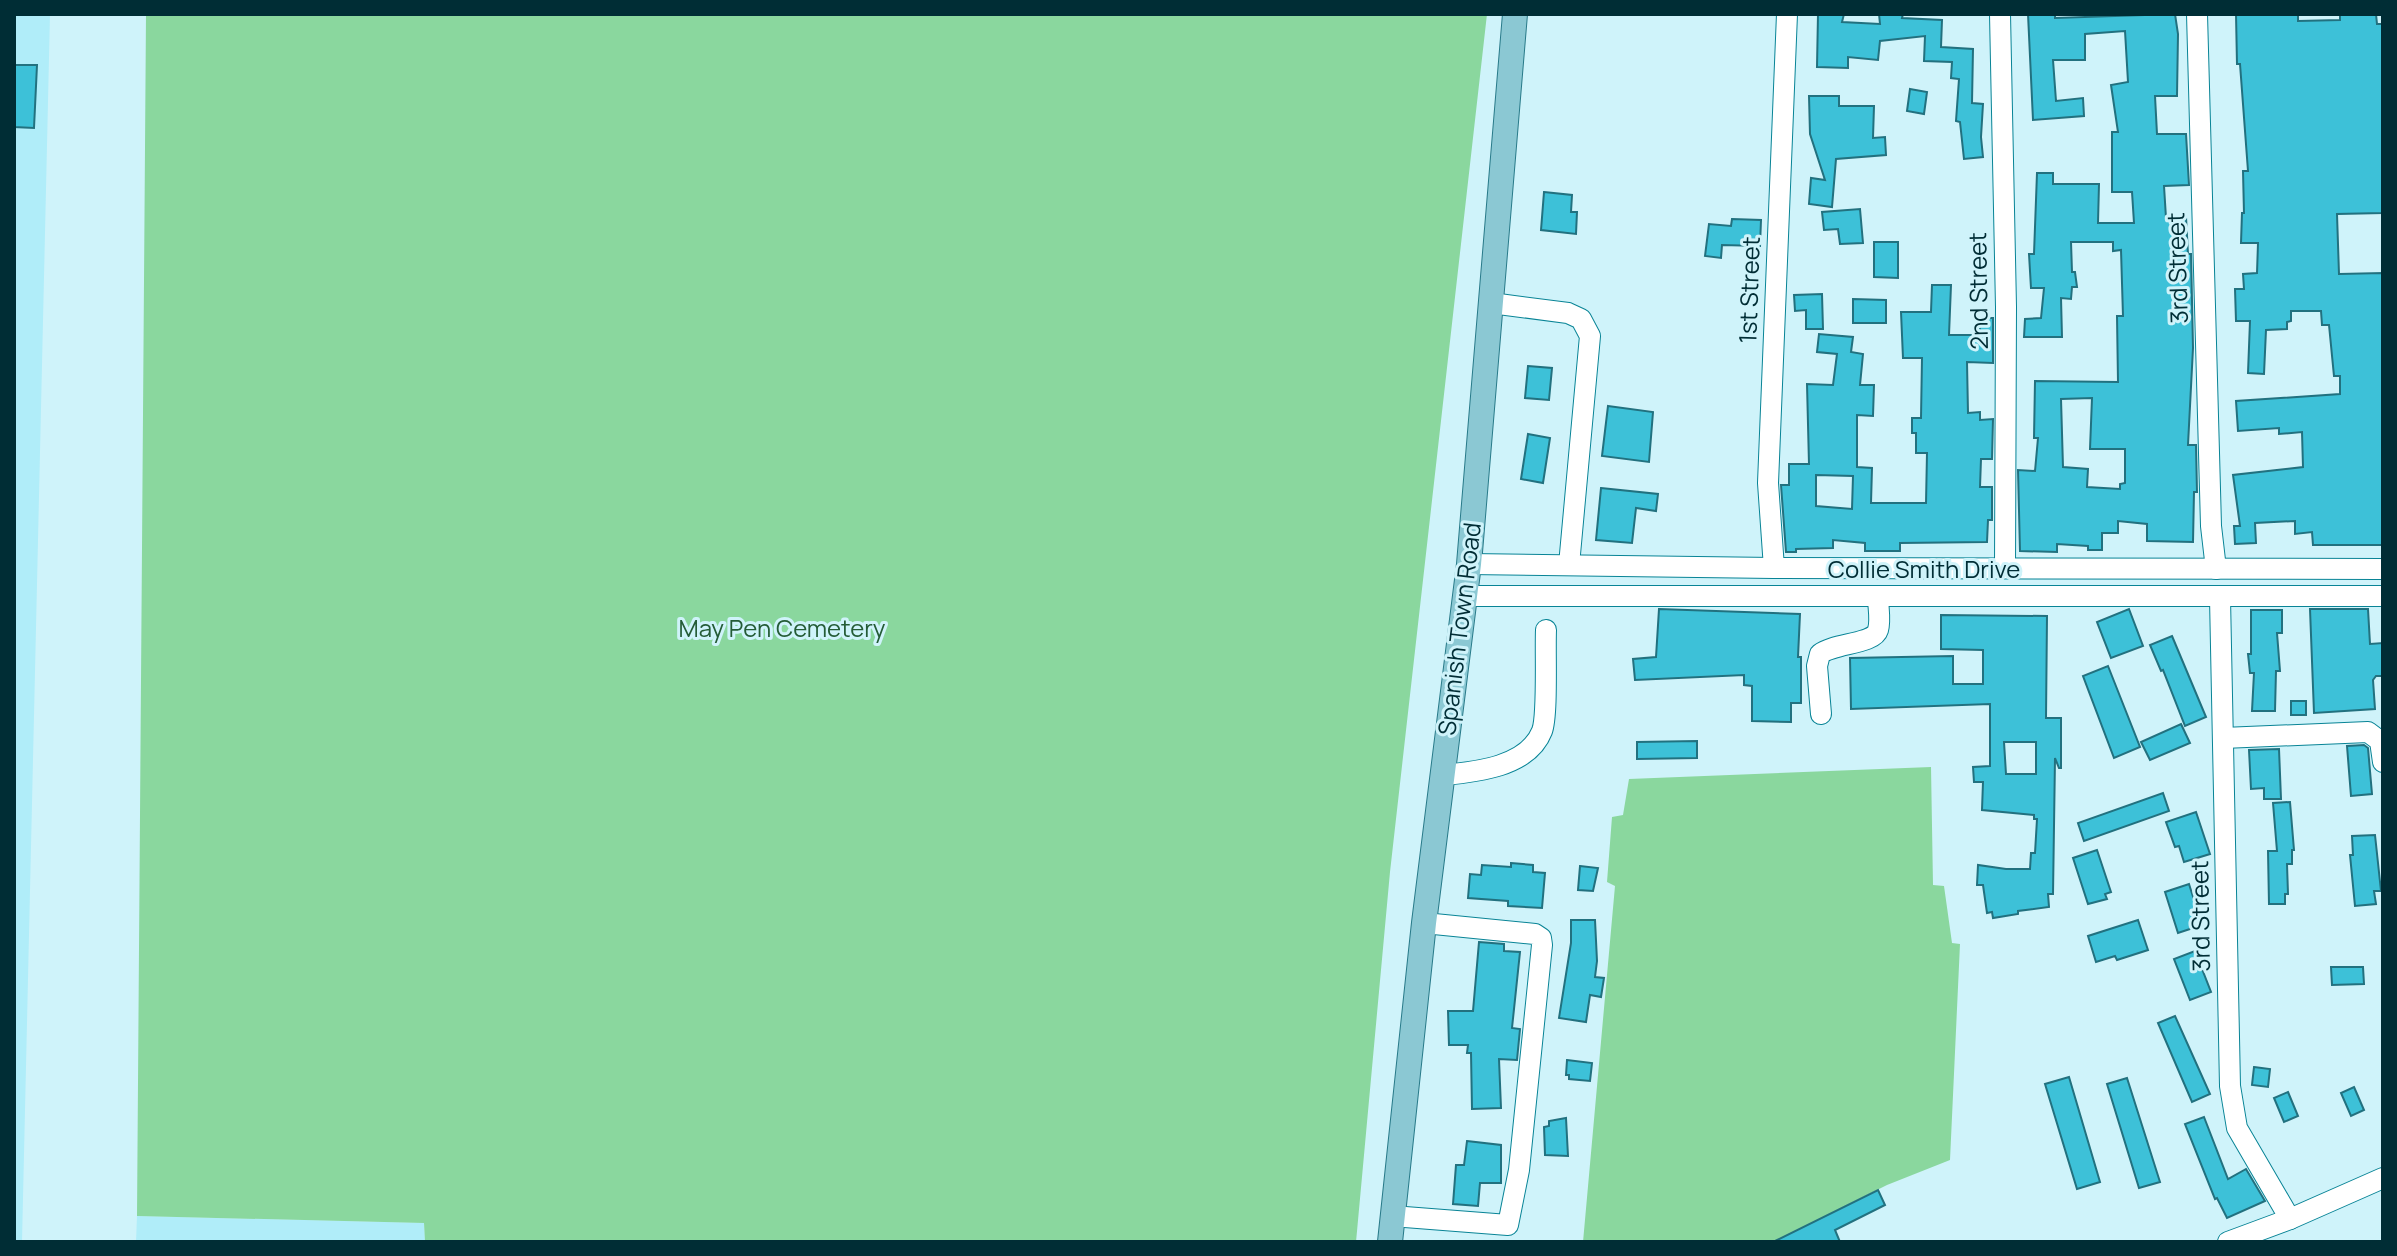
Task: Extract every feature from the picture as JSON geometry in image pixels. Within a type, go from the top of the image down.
[{"type":"main road","name":"Spanish Town Road","points":[[1390,1242],[1424,923],[1469,564],[1515,14]]},
{"type":"street","name":"1st Street","points":[[1774,568],[1768,483],[1787,14]]},
{"type":"street","name":"2nd Street","points":[[2000,14],[2006,307],[2005,568]]},
{"type":"street","name":"3rd Street","points":[[2197,14],[2211,526],[2216,569]]},
{"type":"street","points":[[1491,303],[1568,313],[1581,319],[1590,336],[1569,565]]},
{"type":"street","name":"Collie Smith Drive","points":[[1469,564],[2383,569]]},
{"type":"street","name":"Collie Smith Drive","points":[[1465,596],[2383,596]]},
{"type":"street","points":[[1821,714],[1817,666],[1820,654],[1829,647],[1865,641],[1875,635],[1878,629],[1878,597]]},
{"type":"street","name":"3rd Street","points":[[2220,598],[2230,1086],[2237,1128],[2290,1219]]},
{"type":"street","points":[[1443,775],[1472,772],[1511,761],[1534,746],[1543,729],[1546,630]]},
{"type":"street","points":[[2223,738],[2368,732],[2380,741],[2383,762]]},
{"type":"street","points":[[1392,1216],[1508,1225],[1519,1170],[1541,938],[1535,934],[1424,923]]},
{"type":"street","points":[[2228,1242],[2290,1219],[2383,1178]]},
{"type":"shaded area","points":[[14,14],[50,14],[22,1242],[14,1242]]},
{"type":"shaded area","points":[[137,1216],[424,1223],[425,1242],[136,1242]]},
{"type":"green space","name":"May Pen Cemetery","points":[[146,14],[1487,14],[1390,872],[1356,1242],[425,1242],[424,1223],[137,1216]]},
{"type":"green space","points":[[1931,767],[1933,885],[1944,886],[1952,943],[1960,944],[1950,1160],[1887,1185],[1773,1242],[1583,1242],[1615,886],[1607,882],[1612,817],[1623,815],[1629,779]]},
{"type":"building","points":[[1818,14],[1844,14],[1842,22],[1880,24],[1879,14],[1942,20],[1941,47],[1973,49],[1972,103],[1983,104],[1983,157],[1964,159],[1960,122],[1956,121],[1959,79],[1951,78],[1952,62],[1924,61],[1925,36],[1880,41],[1878,60],[1848,57],[1848,68],[1817,67]]},
{"type":"building","points":[[2028,14],[2055,14],[2055,18],[2175,14],[2178,34],[2177,96],[2155,96],[2157,134],[2186,134],[2189,185],[2164,186],[2166,218],[2186,217],[2188,254],[2191,254],[2193,348],[2188,445],[2196,445],[2197,492],[2194,492],[2193,542],[2147,541],[2147,524],[2118,521],[2118,533],[2102,533],[2102,550],[2057,544],[2057,552],[2020,551],[2018,470],[2035,471],[2038,438],[2034,438],[2035,381],[2118,382],[2117,316],[2123,316],[2121,250],[2113,251],[2113,242],[2071,242],[2072,272],[2075,272],[2077,287],[2072,287],[2071,299],[2061,298],[2062,337],[2024,337],[2025,319],[2041,318],[2044,288],[2031,288],[2029,254],[2034,254],[2037,173],[2053,173],[2053,184],[2099,184],[2098,223],[2134,223],[2132,192],[2112,192],[2112,132],[2118,132],[2111,85],[2128,82],[2125,31],[2085,34],[2085,60],[2053,60],[2056,101],[2083,98],[2084,116],[2033,120]],"holes":[[[2092,398],[2090,449],[2125,449],[2125,483],[2120,484],[2120,489],[2087,487],[2088,469],[2063,467],[2061,399]]]},
{"type":"building","points":[[2236,14],[2298,14],[2298,21],[2340,20],[2340,14],[2376,14],[2377,24],[2383,24],[2383,213],[2337,214],[2339,274],[2383,273],[2383,545],[2313,545],[2312,532],[2295,534],[2295,521],[2255,523],[2256,543],[2235,544],[2234,526],[2240,526],[2233,475],[2303,467],[2302,432],[2279,434],[2279,428],[2238,431],[2236,401],[2340,394],[2340,376],[2334,376],[2329,325],[2322,325],[2321,311],[2291,311],[2287,329],[2266,330],[2264,374],[2248,373],[2250,321],[2236,321],[2235,289],[2244,289],[2243,274],[2257,273],[2258,243],[2241,243],[2243,171],[2248,171],[2240,64],[2237,64]]},
{"type":"building","points":[[14,65],[37,65],[34,128],[14,127]]},
{"type":"building","points":[[1910,89],[1927,92],[1924,114],[1907,111]]},
{"type":"building","points":[[1809,96],[1839,96],[1839,106],[1874,106],[1873,138],[1885,137],[1886,155],[1836,159],[1832,207],[1809,204],[1811,178],[1825,180],[1810,134]]},
{"type":"building","points":[[1544,192],[1572,195],[1571,212],[1577,212],[1576,234],[1541,230]]},
{"type":"building","points":[[1860,209],[1863,243],[1840,244],[1838,229],[1824,230],[1822,212]]},
{"type":"building","points":[[1732,219],[1761,220],[1760,246],[1722,245],[1721,258],[1705,256],[1709,224],[1731,226]]},
{"type":"building","points":[[1874,242],[1898,242],[1898,278],[1874,277]]},
{"type":"building","points":[[1932,285],[1951,285],[1949,335],[1979,335],[1981,318],[1993,318],[1993,363],[1967,362],[1968,413],[1980,412],[1980,420],[1993,419],[1992,459],[1981,459],[1980,487],[1992,487],[1992,520],[1988,520],[1987,542],[1900,543],[1900,551],[1865,551],[1865,543],[1833,540],[1833,548],[1786,552],[1781,485],[1789,485],[1789,464],[1809,464],[1807,384],[1833,385],[1837,354],[1817,352],[1819,334],[1853,337],[1851,352],[1863,354],[1860,385],[1874,385],[1873,416],[1857,415],[1857,467],[1872,468],[1871,503],[1926,503],[1927,453],[1916,453],[1916,433],[1912,433],[1912,418],[1921,418],[1922,358],[1903,358],[1901,312],[1931,312]],"holes":[[[1816,475],[1853,476],[1852,509],[1816,506]]]},
{"type":"building","points":[[1822,294],[1823,329],[1806,329],[1806,310],[1795,311],[1794,295]]},
{"type":"building","points":[[1853,299],[1886,300],[1886,323],[1853,323]]},
{"type":"building","points":[[1528,366],[1552,368],[1549,400],[1525,398]]},
{"type":"building","points":[[1608,406],[1653,412],[1649,462],[1602,456]]},
{"type":"building","points":[[1528,434],[1550,438],[1543,483],[1521,479]]},
{"type":"building","points":[[1601,488],[1658,494],[1656,511],[1636,508],[1632,543],[1596,540]]},
{"type":"building","points":[[1659,609],[1800,614],[1798,657],[1801,657],[1801,703],[1791,703],[1791,722],[1752,721],[1752,686],[1744,685],[1744,675],[1635,680],[1633,659],[1656,657]]},
{"type":"building","points":[[2129,609],[2143,646],[2111,658],[2097,622]]},
{"type":"building","points":[[2310,609],[2368,609],[2370,644],[2383,643],[2383,676],[2376,676],[2373,680],[2375,709],[2314,713]]},
{"type":"building","points":[[2251,610],[2282,610],[2282,633],[2277,633],[2280,671],[2276,671],[2275,711],[2252,711],[2254,673],[2250,673],[2248,654],[2251,654]]},
{"type":"building","points":[[1941,615],[2047,616],[2046,718],[2061,718],[2061,768],[2055,758],[2053,894],[2048,894],[2049,907],[1993,918],[1992,912],[1987,913],[1983,885],[1977,885],[1978,865],[2030,869],[2031,853],[2035,853],[2037,819],[2034,815],[1982,810],[1983,782],[1974,782],[1973,767],[1990,766],[1990,704],[1851,709],[1850,658],[1953,656],[1953,684],[1983,684],[1983,650],[1941,649]],"holes":[[[2004,742],[2036,742],[2036,774],[2006,774]]]},
{"type":"building","points":[[2172,636],[2206,717],[2185,726],[2150,645]]},
{"type":"building","points":[[2108,666],[2140,747],[2114,758],[2083,676]]},
{"type":"building","points":[[2291,701],[2306,701],[2306,715],[2291,715]]},
{"type":"building","points":[[2181,724],[2190,743],[2150,760],[2141,742]]},
{"type":"building","points":[[1697,741],[1697,758],[1637,759],[1637,742]]},
{"type":"building","points":[[2364,745],[2368,748],[2372,794],[2351,796],[2347,746]]},
{"type":"building","points":[[2279,749],[2281,799],[2264,799],[2264,788],[2251,789],[2249,750]]},
{"type":"building","points":[[2163,793],[2169,811],[2084,841],[2078,823]]},
{"type":"building","points":[[2290,802],[2294,850],[2292,864],[2287,864],[2288,894],[2285,894],[2285,904],[2269,904],[2268,851],[2277,851],[2273,803]]},
{"type":"building","points":[[2196,812],[2210,854],[2184,862],[2166,822]]},
{"type":"building","points":[[2375,835],[2381,891],[2374,891],[2376,904],[2355,906],[2350,855],[2353,855],[2352,836]]},
{"type":"building","points":[[2097,850],[2111,892],[2105,894],[2107,899],[2088,904],[2073,858]]},
{"type":"building","points":[[1511,863],[1533,865],[1533,872],[1545,873],[1542,908],[1508,906],[1508,901],[1468,898],[1470,874],[1481,875],[1482,865],[1511,867]]},
{"type":"building","points":[[1580,866],[1598,868],[1593,891],[1578,890]]},
{"type":"building","points":[[2189,884],[2202,925],[2178,933],[2165,892]]},
{"type":"building","points":[[1571,920],[1595,920],[1595,977],[1604,978],[1601,997],[1590,995],[1586,1022],[1559,1018],[1571,943]]},
{"type":"building","points":[[2138,920],[2148,950],[2117,960],[2115,956],[2096,962],[2088,936]]},
{"type":"building","points":[[1479,942],[1504,944],[1504,951],[1520,952],[1512,1028],[1520,1029],[1517,1060],[1499,1059],[1501,1108],[1472,1109],[1471,1053],[1467,1053],[1468,1045],[1449,1045],[1448,1011],[1473,1011]]},
{"type":"building","points":[[2195,951],[2211,992],[2190,1000],[2174,959]]},
{"type":"building","points":[[2331,967],[2363,967],[2364,984],[2332,985]]},
{"type":"building","points":[[2175,1016],[2210,1094],[2192,1102],[2158,1023]]},
{"type":"building","points":[[1567,1060],[1592,1063],[1590,1081],[1569,1079],[1566,1075]]},
{"type":"building","points":[[2254,1067],[2270,1069],[2268,1087],[2252,1085]]},
{"type":"building","points":[[2069,1077],[2100,1182],[2077,1189],[2045,1084]]},
{"type":"building","points":[[2127,1078],[2160,1182],[2139,1188],[2107,1084]]},
{"type":"building","points":[[2354,1087],[2364,1110],[2351,1116],[2341,1093]]},
{"type":"building","points":[[2288,1092],[2298,1116],[2284,1122],[2274,1098]]},
{"type":"building","points":[[2204,1117],[2228,1179],[2246,1169],[2265,1201],[2227,1218],[2215,1199],[2185,1124]]},
{"type":"building","points":[[1566,1118],[1568,1156],[1545,1155],[1544,1127],[1549,1126],[1549,1121]]},
{"type":"building","points":[[1467,1141],[1501,1145],[1501,1183],[1480,1183],[1478,1206],[1453,1204],[1456,1165],[1464,1165]]},
{"type":"building","points":[[1878,1190],[1885,1205],[1835,1230],[1840,1242],[1773,1242]]}]
